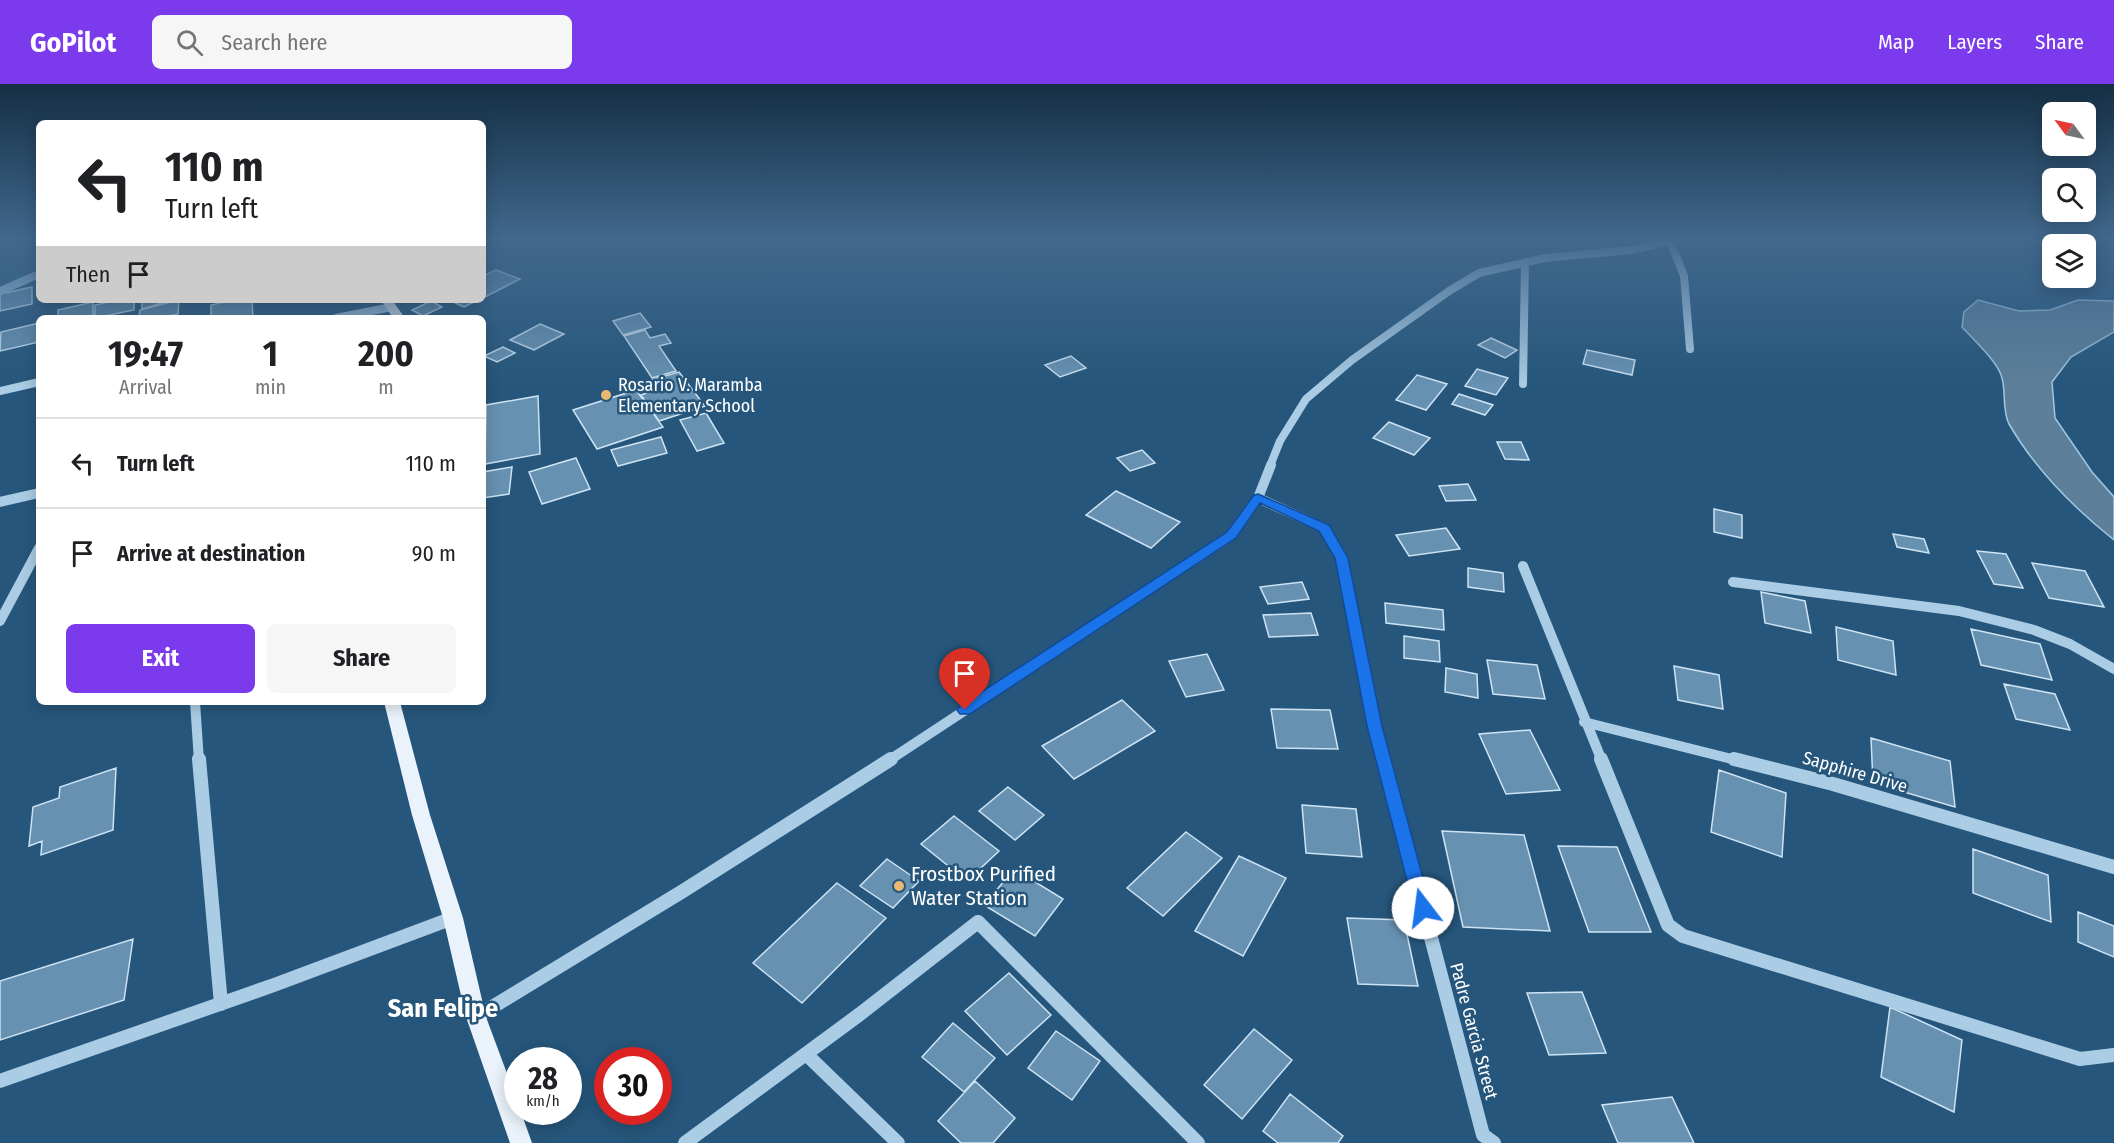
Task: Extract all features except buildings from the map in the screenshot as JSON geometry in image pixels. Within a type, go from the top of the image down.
[{"type":"main road","points":[[393,705],[421,815],[453,918],[476,1017],[521,1143]]},
{"type":"street","points":[[476,1017],[800,817],[1232,535],[1258,498],[1280,441],[1306,399],[1352,360],[1453,288]]},
{"type":"street","points":[[1522,384],[1524,288]]},
{"type":"street","points":[[1685,288],[1690,349]]},
{"type":"street","points":[[347,315],[389,303]]},
{"type":"street","points":[[0,391],[36,383]]},
{"type":"street","points":[[0,502],[36,494]]},
{"type":"street","name":"Padre Garcia Street","points":[[1258,498],[1324,528],[1341,558],[1375,726],[1483,1135],[1494,1143]]},
{"type":"street","points":[[0,621],[36,554]]},
{"type":"street","points":[[1523,566],[1584,722],[1668,925],[1683,936],[2080,1059],[2114,1055]]},
{"type":"street","points":[[1733,582],[1959,611],[2034,630],[2070,644],[2114,669]]},
{"type":"street","points":[[195,705],[221,1004]]},
{"type":"street","name":"Sapphire Drive","points":[[1584,722],[1833,784],[2114,867]]},
{"type":"street","points":[[0,1081],[221,1004],[453,918]]},
{"type":"street","points":[[685,1143],[806,1054],[978,922],[1198,1143]]},
{"type":"street","points":[[806,1054],[898,1143]]},
{"type":"water","points":[[1978,300],[2019,311],[2050,310],[2078,300],[2114,301],[2114,332],[2071,357],[2052,382],[2055,418],[2092,472],[2114,497],[2114,540],[2056,487],[2019,441],[2009,424],[2000,372],[1985,351],[1962,327],[1964,312]]},
{"type":"place","name":"Rosario V. Maramba Elementary School","points":[[606,395]]},
{"type":"place","name":"Frostbox Purified Water Station","points":[[899,886]]},
{"type":"district","name":"San Felipe","points":[[443,1008]]},
{"type":"route","points":[[965,710],[1232,535],[1258,498],[1324,528],[1341,558],[1375,726],[1423,908]]}]
